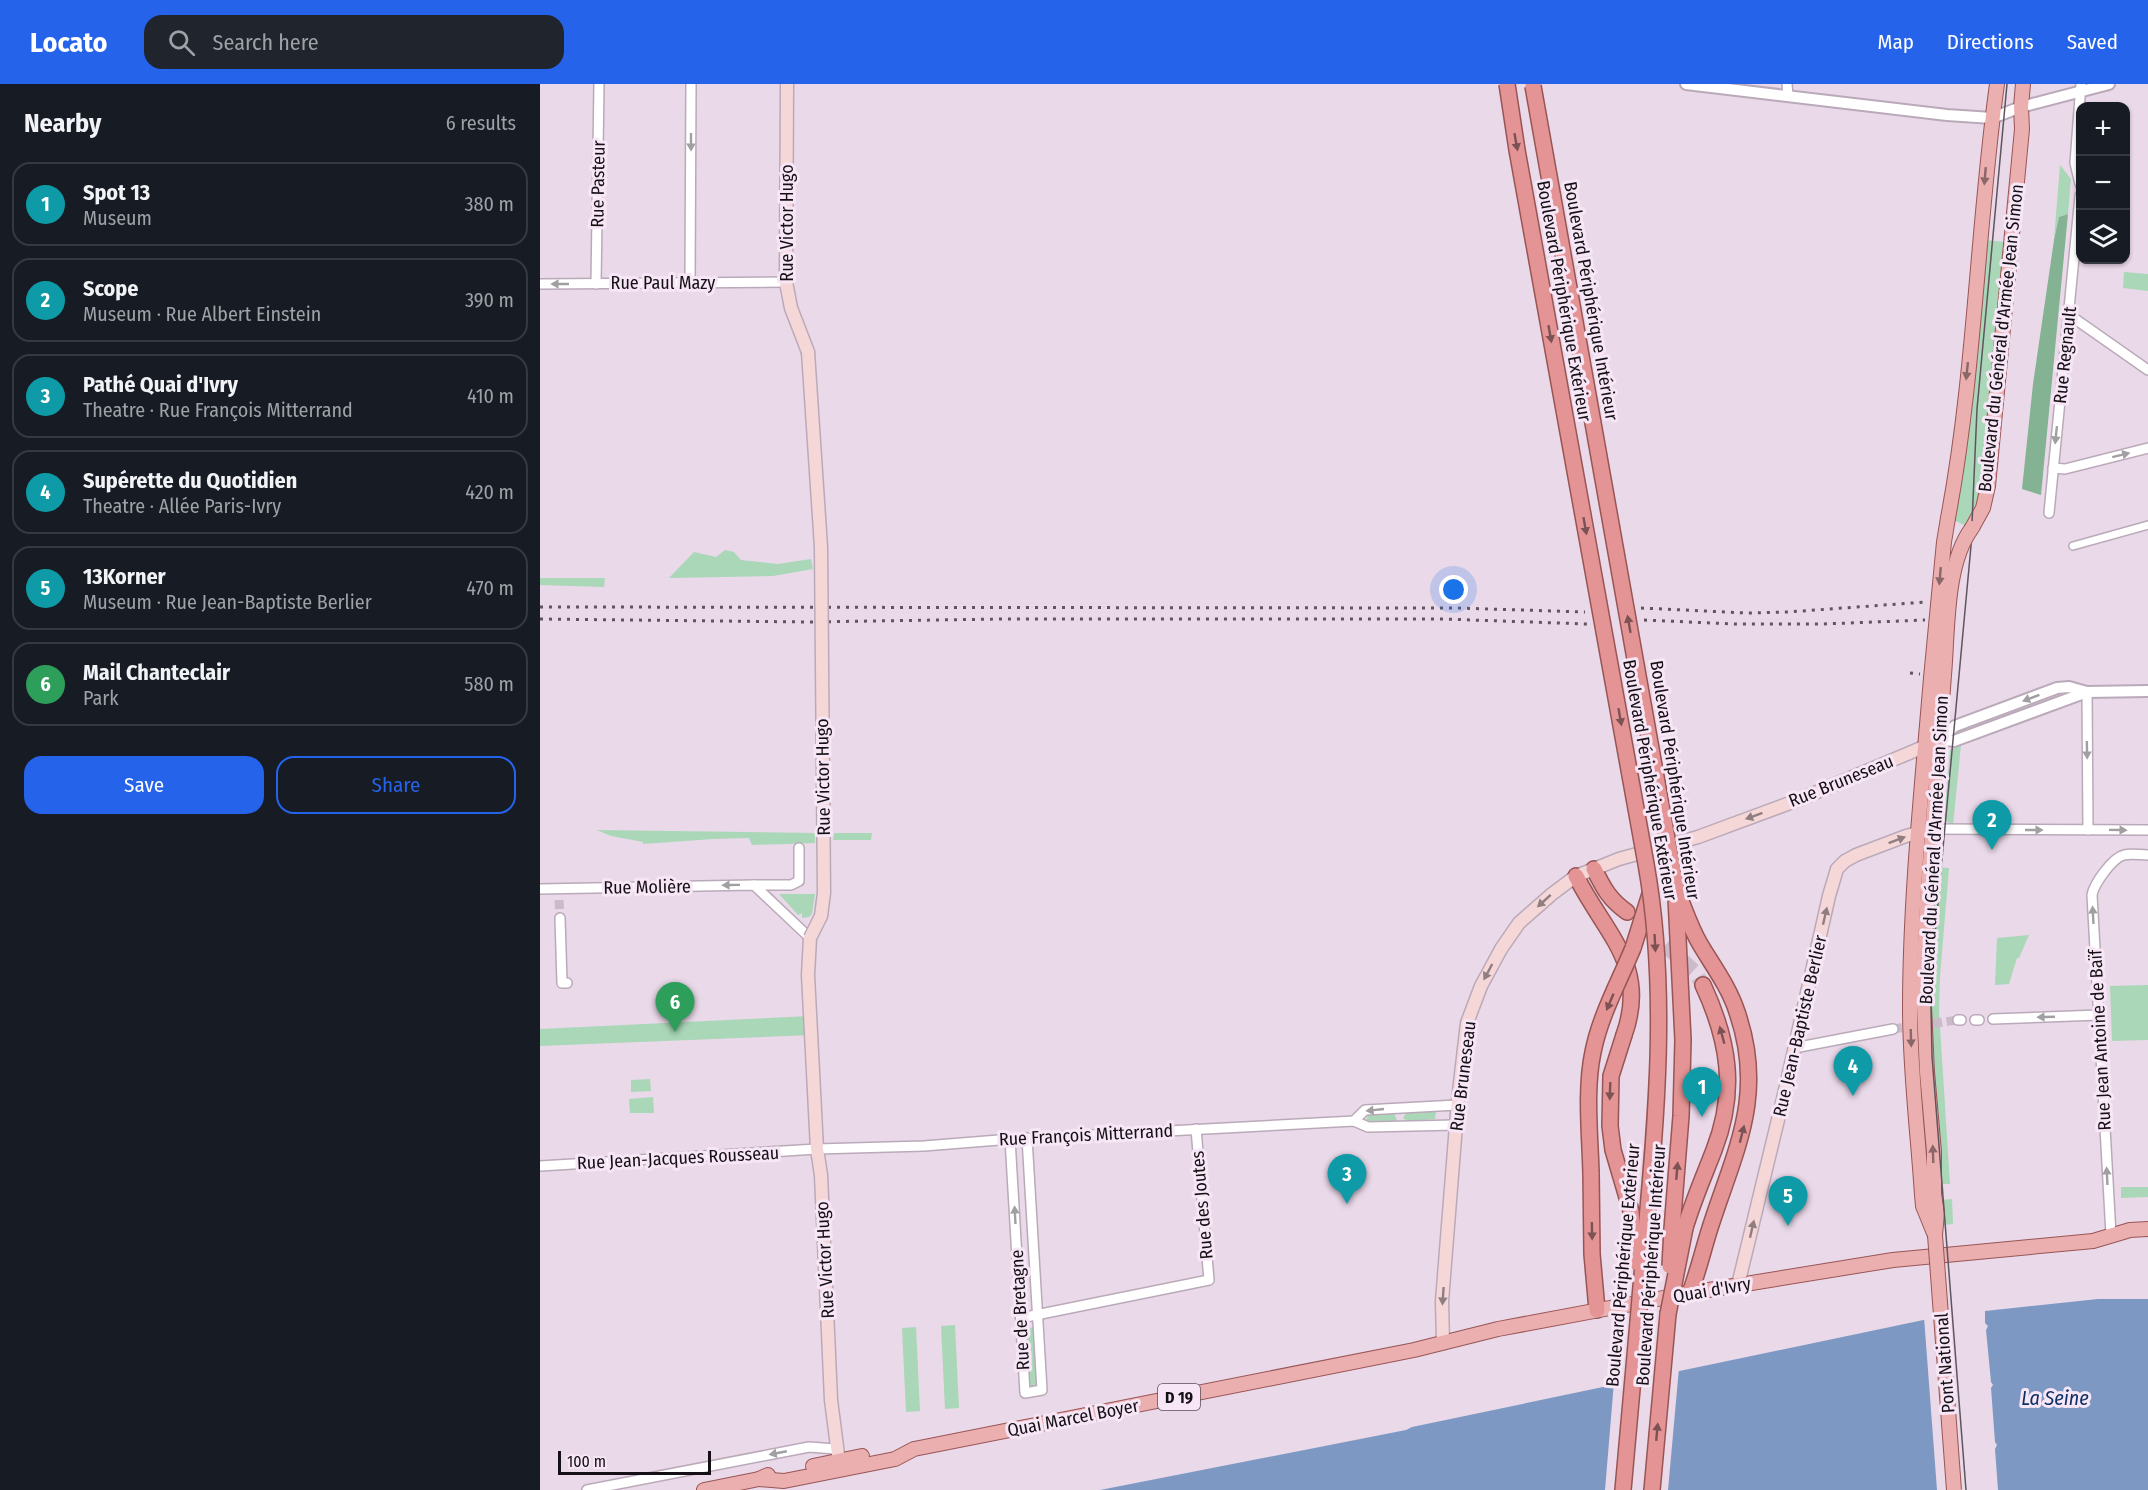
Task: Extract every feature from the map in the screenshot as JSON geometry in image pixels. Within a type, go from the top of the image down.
[{"type":"highway","name":"Boulevard Périphérique Extérieur","points":[[1507,84],[1651,891],[1655,929],[1659,1032],[1652,1160],[1623,1490]]},
{"type":"highway","name":"Boulevard Périphérique Intérieur","points":[[1533,84],[1676,889],[1683,1040],[1679,1228],[1668,1314],[1652,1490]]},
{"type":"highway","points":[[1594,868],[1612,901],[1628,912]]},
{"type":"highway","points":[[1576,876],[1613,939],[1629,970],[1631,980],[1630,1016],[1611,1077],[1610,1125],[1613,1150],[1631,1211],[1638,1322]]},
{"type":"highway","points":[[1676,889],[1699,942],[1726,986],[1736,1009],[1747,1050],[1749,1077],[1748,1101],[1740,1141],[1689,1293]]},
{"type":"highway","points":[[1598,1310],[1592,1254],[1590,1077],[1593,1052],[1606,1012],[1633,948],[1651,891]]},
{"type":"highway","points":[[1679,1228],[1719,1134],[1728,1092],[1724,1044],[1718,1021],[1703,985]]},
{"type":"main road","name":"Rue Victor Hugo","points":[[787,84],[786,282],[791,308],[808,352],[821,547],[824,881],[821,916],[810,938],[808,981],[817,1149],[821,1170],[833,1420],[838,1460]]},
{"type":"main road","name":"Boulevard du Général d'Armée Jean Simon","points":[[1931,1213],[1934,1194],[1934,1152],[1923,984],[1939,739],[1938,676],[1944,542],[1957,470],[1997,84]]},
{"type":"main road","name":"Boulevard du Général d'Armée Jean Simon","points":[[1935,1235],[1921,1176],[1910,1011],[1912,923],[1918,833],[1925,747],[1954,572],[1963,541],[1983,508],[1988,486],[2022,129],[2020,107],[2023,84]]},
{"type":"main road","name":"Rue Bruneseau","points":[[1443,1343],[1442,1311],[1457,1105],[1467,1023],[1480,986],[1519,923],[1576,876],[1594,868],[1698,837],[1798,800],[1939,739]]},
{"type":"main road","name":"Rue Jean-Baptiste Berlier","points":[[1738,1285],[1837,868],[1856,855],[1933,829]]},
{"type":"main road","name":"Quai d'Ivry","points":[[1443,1343],[1498,1329],[1738,1285],[1893,1260],[2093,1241],[2110,1235],[2148,1229]]},
{"type":"main road","name":"Pont National","points":[[1935,1235],[1954,1490]]},
{"type":"main road","name":"Quai Marcel Boyer","points":[[704,1490],[759,1479],[784,1481],[838,1460],[895,1459],[914,1449],[1443,1343]]},
{"type":"street","name":"Rue Pasteur","points":[[596,284],[599,84]]},
{"type":"street","points":[[690,283],[692,84]]},
{"type":"street","points":[[1686,84],[1767,89],[1788,96],[1992,118],[2081,87],[2109,84]]},
{"type":"street","points":[[1786,84],[1788,96]]},
{"type":"street","points":[[2076,167],[2081,87]]},
{"type":"street","name":"Rue Regnault","points":[[2049,513],[2079,210]]},
{"type":"street","name":"Rue Paul Mazy","points":[[540,284],[786,282]]},
{"type":"street","points":[[2068,314],[2148,370]]},
{"type":"street","points":[[2053,468],[2065,469],[2148,448]]},
{"type":"street","points":[[2073,546],[2148,525]]},
{"type":"street","points":[[1939,739],[1955,726],[2058,688],[2069,687],[2087,692],[2148,691]]},
{"type":"street","points":[[2087,692],[2088,830]]},
{"type":"street","points":[[1933,829],[2148,830]]},
{"type":"street","name":"Rue Molière","points":[[540,890],[559,893],[791,885],[799,881],[799,848]]},
{"type":"street","name":"Rue Jean Antoine de Baïf","points":[[2110,1235],[2092,895],[2094,887],[2115,860],[2121,856],[2148,855]]},
{"type":"street","points":[[754,885],[810,938]]},
{"type":"street","points":[[560,918],[565,941],[562,983],[567,983]]},
{"type":"street","points":[[1993,1019],[2099,1015]]},
{"type":"street","points":[[1794,1048],[1893,1029]]},
{"type":"street","name":"Rue François Mitterrand","points":[[1354,1121],[1365,1110],[1457,1105]]},
{"type":"street","points":[[1401,1108],[1402,1125]]},
{"type":"street","name":"Rue François Mitterrand","points":[[817,1149],[924,1146],[1027,1138],[1354,1121],[1368,1127],[1456,1125]]},
{"type":"street","name":"Rue des Joutes","points":[[1037,1316],[1209,1280],[1196,1129]]},
{"type":"street","name":"Rue de Bretagne","points":[[1010,1139],[1025,1393],[1041,1390],[1027,1138]]},
{"type":"street","name":"Rue Jean-Jacques Rousseau","points":[[540,1166],[817,1149]]},
{"type":"street","points":[[1021,1318],[1037,1316]]},
{"type":"street","name":"Quai Marcel Boyer","points":[[587,1490],[809,1447],[838,1460]]},
{"type":"green space","points":[[2060,165],[2071,179],[2068,214],[2059,217],[2054,240]]},
{"type":"green space","points":[[2068,214],[2041,495],[2022,489],[2033,384],[2054,240],[2059,217]]},
{"type":"green space","points":[[1984,240],[2007,242],[1982,495],[1966,526],[1952,519]]},
{"type":"green space","points":[[2124,272],[2148,274],[2148,291],[2123,288]]},
{"type":"green space","points":[[725,550],[734,552],[741,560],[778,564],[811,559],[813,569],[773,576],[669,578],[694,552],[716,557]]},
{"type":"green space","points":[[540,578],[605,578],[604,587],[540,585]]},
{"type":"green space","points":[[1961,745],[1953,825],[1944,820],[1950,750]]},
{"type":"green space","points":[[597,830],[815,833],[815,843],[752,845],[749,838],[643,844],[643,842],[611,836]]},
{"type":"green space","points":[[834,833],[872,833],[871,840],[833,840]]},
{"type":"green space","points":[[1935,867],[1949,868],[1939,1011],[1950,1184],[1941,1184],[1931,1056],[1928,976]]},
{"type":"green space","points":[[779,894],[815,894],[812,914],[802,918],[802,913],[798,915]]},
{"type":"green space","points":[[2029,935],[2017,958],[2009,984],[1995,985],[1997,938]]},
{"type":"green space","points":[[2148,985],[2148,1040],[2112,1041],[2110,986]]},
{"type":"green space","points":[[810,1016],[811,1035],[540,1046],[540,1029]]},
{"type":"green space","points":[[650,1079],[651,1091],[631,1092],[631,1080]]},
{"type":"green space","points":[[653,1097],[654,1113],[630,1113],[629,1099]]},
{"type":"green space","points":[[1436,1111],[1435,1119],[1407,1121],[1403,1118],[1407,1112]]},
{"type":"green space","points":[[1369,1114],[1394,1114],[1397,1119],[1394,1122],[1371,1123],[1366,1120]]},
{"type":"green space","points":[[2121,1187],[2148,1187],[2148,1197],[2121,1198]]},
{"type":"green space","points":[[1952,1199],[1953,1224],[1943,1225],[1941,1200]]},
{"type":"green space","points":[[955,1325],[959,1408],[945,1409],[941,1326]]},
{"type":"green space","points":[[916,1327],[920,1411],[906,1412],[902,1328]]},
{"type":"green space","points":[[1033,1327],[1035,1329],[1038,1384],[1030,1387],[1028,1385],[1025,1330]]},
{"type":"water","name":"La Seine","points":[[2098,1299],[2148,1299],[2148,1490],[1100,1490],[1406,1430],[1933,1318]]},
{"type":"pier","points":[[1985,1308],[1993,1385],[1991,1388],[1997,1445],[1995,1449],[1998,1490],[1937,1490],[1924,1317]]},
{"type":"pier","points":[[1679,1368],[1668,1490],[1605,1490],[1614,1382]]},
{"type":"tunnel","points":[[559,900],[560,918]]},
{"type":"tunnel","points":[[1648,930],[1694,971],[1703,985]]},
{"type":"tunnel","points":[[1893,1029],[1958,1020]]},
{"type":"tram line","points":[[1966,1490],[1932,1056],[1931,1006],[1933,956],[1971,546],[1977,409],[2007,84]]},
{"type":"railway","points":[[1641,608],[1747,613],[1926,602]]},
{"type":"railway","points":[[540,607],[1457,608],[1585,612]]},
{"type":"railway","points":[[540,619],[808,622],[1001,619],[1443,619],[1587,624]]},
{"type":"railway","points":[[1644,620],[1734,624],[1823,624],[1925,620]]},
{"type":"railway","points":[[1910,673],[1920,674]]},
{"type":"place","name":"Scope","points":[[1992,850]]},
{"type":"place","name":"Mail Chanteclair","points":[[675,1032]]},
{"type":"place","name":"Supérette du Quotidien","points":[[1853,1096]]},
{"type":"place","name":"Spot 13","points":[[1702,1117]]},
{"type":"place","name":"Pathé Quai d'Ivry","points":[[1347,1204]]},
{"type":"place","name":"13Korner","points":[[1788,1226]]}]
